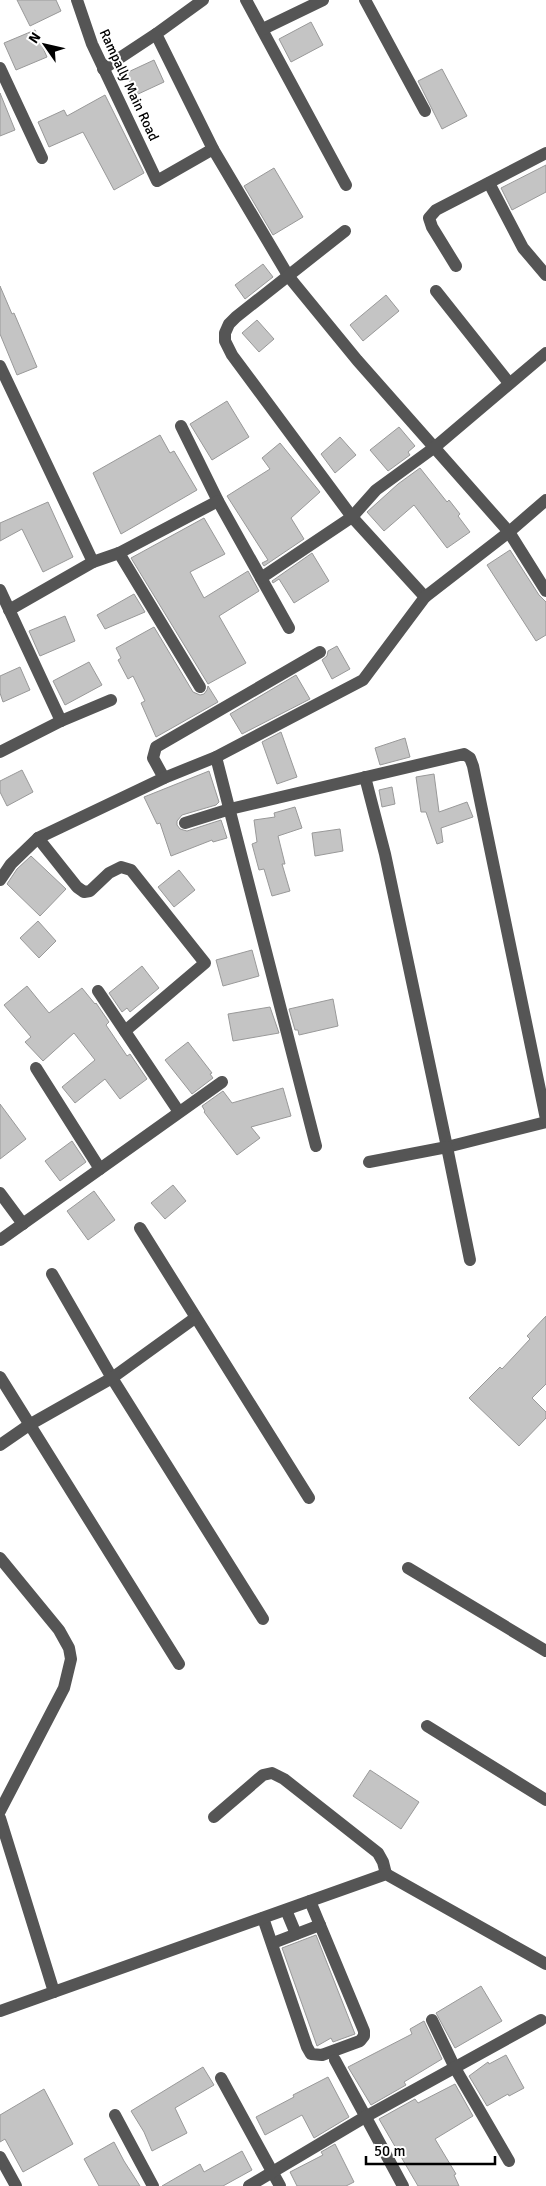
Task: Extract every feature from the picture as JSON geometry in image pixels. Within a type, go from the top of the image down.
[{"type":"street","name":"Rampally Main Road","points":[[77,0],[92,44],[156,181],[213,149]]},
{"type":"street","points":[[103,68],[156,34],[203,0]]},
{"type":"street","points":[[246,0],[346,185]]},
{"type":"street","points":[[263,30],[323,0]]},
{"type":"street","points":[[365,0],[425,110]]},
{"type":"street","points":[[156,34],[213,149],[289,277],[357,360],[509,532],[546,591]]},
{"type":"street","points":[[0,68],[42,158]]},
{"type":"street","points":[[456,266],[432,227],[429,218],[436,210],[544,157]]},
{"type":"street","points":[[489,183],[523,248],[546,276]]},
{"type":"street","points":[[345,231],[232,321],[225,332],[225,341],[245,373],[352,517],[424,597]]},
{"type":"street","points":[[436,291],[508,384]]},
{"type":"street","points":[[261,578],[352,517],[376,490],[435,447],[546,352]]},
{"type":"street","points":[[0,366],[93,562]]},
{"type":"street","points":[[181,426],[218,501],[289,628]]},
{"type":"street","points":[[0,880],[11,864],[38,838],[164,778],[216,757],[363,680],[424,597],[509,532],[546,500]]},
{"type":"street","points":[[10,610],[93,562],[119,553],[218,501]]},
{"type":"street","points":[[119,553],[200,688]]},
{"type":"street","points":[[0,590],[61,721]]},
{"type":"street","points":[[164,778],[153,758],[156,747],[320,652]]},
{"type":"street","points":[[0,752],[61,721],[111,700]]},
{"type":"street","points":[[185,823],[230,809],[464,754],[470,758],[546,1121],[447,1147],[369,1162]]},
{"type":"street","points":[[216,757],[316,1146]]},
{"type":"street","points":[[365,777],[385,854],[470,1260]]},
{"type":"street","points":[[38,838],[77,887],[84,892],[90,891],[110,873],[120,867],[131,870],[204,963],[125,1031]]},
{"type":"street","points":[[98,991],[180,1112]]},
{"type":"street","points":[[36,1068],[100,1169]]},
{"type":"street","points":[[0,1240],[222,1082]]},
{"type":"street","points":[[0,1193],[23,1224]]},
{"type":"street","points":[[140,1228],[309,1498]]},
{"type":"street","points":[[52,1274],[112,1378],[263,1620]]},
{"type":"street","points":[[0,1444],[30,1424],[112,1378],[195,1318]]},
{"type":"street","points":[[0,1377],[180,1664]]},
{"type":"street","points":[[0,1558],[59,1630],[69,1648],[71,1659],[64,1688],[0,1811]]},
{"type":"street","points":[[408,1568],[546,1651]]},
{"type":"street","points":[[427,1726],[546,1800]]},
{"type":"street","points":[[214,1817],[262,1775],[272,1773],[284,1779],[378,1853],[384,1862],[386,1874]]},
{"type":"street","points":[[0,1818],[54,1992]]},
{"type":"street","points":[[0,2011],[386,1874],[546,1964]]},
{"type":"street","points":[[264,1918],[311,2054],[322,2055],[360,2041],[364,2036],[364,2031],[310,1901]]},
{"type":"street","points":[[286,1910],[296,1934]]},
{"type":"street","points":[[273,1943],[320,1925]]},
{"type":"street","points":[[432,2020],[455,2068],[509,2162]]},
{"type":"street","points":[[249,2186],[365,2117],[541,2020]]},
{"type":"street","points":[[335,2060],[403,2186]]},
{"type":"street","points":[[221,2078],[280,2186]]},
{"type":"street","points":[[115,2115],[153,2186]]},
{"type":"street","points":[[0,2157],[16,2186]]},
{"type":"building","points":[[17,0],[56,0],[61,11],[30,26]]},
{"type":"building","points":[[311,22],[323,45],[291,62],[279,39]]},
{"type":"building","points":[[35,30],[47,57],[16,70],[4,43]]},
{"type":"building","points":[[154,60],[164,82],[136,95],[126,73]]},
{"type":"building","points":[[442,69],[467,116],[442,129],[418,81]]},
{"type":"building","points":[[0,93],[15,130],[0,136]]},
{"type":"building","points":[[105,95],[144,173],[114,190],[83,132],[49,147],[38,122],[64,110],[67,116]]},
{"type":"building","points":[[546,165],[546,192],[512,210],[501,188]]},
{"type":"building","points":[[274,168],[303,217],[273,235],[244,186]]},
{"type":"building","points":[[263,264],[273,277],[245,299],[235,285]]},
{"type":"building","points":[[0,286],[12,314],[14,313],[37,367],[17,375],[0,334]]},
{"type":"building","points":[[386,295],[399,311],[363,341],[350,325]]},
{"type":"building","points":[[257,320],[274,339],[259,352],[242,333]]},
{"type":"building","points":[[227,401],[249,437],[212,460],[190,424]]},
{"type":"building","points":[[399,427],[415,446],[408,452],[410,455],[388,471],[370,450]]},
{"type":"building","points":[[160,435],[170,453],[174,451],[197,490],[121,534],[93,473]]},
{"type":"building","points":[[340,437],[356,455],[335,473],[321,454]]},
{"type":"building","points":[[280,443],[320,492],[291,518],[304,539],[264,566],[262,563],[268,560],[227,496],[270,469],[262,458]]},
{"type":"building","points":[[420,468],[447,502],[449,500],[460,514],[458,516],[470,532],[447,548],[414,505],[384,531],[367,512],[398,484]]},
{"type":"building","points":[[48,502],[73,557],[43,572],[22,529],[0,541],[0,523]]},
{"type":"building","points":[[204,518],[225,554],[190,572],[204,598],[248,571],[259,591],[219,616],[246,663],[208,684],[131,558]]},
{"type":"building","points":[[510,550],[539,595],[546,602],[546,635],[536,641],[487,565]]},
{"type":"building","points":[[312,553],[329,581],[294,603],[279,579],[273,583],[272,581]]},
{"type":"building","points":[[134,594],[145,612],[105,629],[97,615]]},
{"type":"building","points":[[65,616],[75,641],[40,656],[29,631]]},
{"type":"building","points":[[154,627],[193,692],[200,695],[204,694],[208,686],[218,702],[156,737],[141,703],[145,701],[133,676],[128,679],[118,660],[121,658],[116,648]]},
{"type":"building","points":[[337,646],[350,669],[332,679],[322,660],[327,656],[328,651]]},
{"type":"building","points":[[89,662],[102,685],[65,705],[53,681]]},
{"type":"building","points":[[20,667],[30,690],[3,702],[0,693],[0,676]]},
{"type":"building","points":[[296,675],[310,699],[242,734],[230,714]]},
{"type":"building","points":[[281,732],[297,777],[277,784],[262,742]]},
{"type":"building","points":[[405,738],[410,757],[380,765],[375,748]]},
{"type":"building","points":[[22,770],[33,792],[7,806],[0,792],[0,781]]},
{"type":"building","points":[[209,771],[219,802],[216,805],[182,815],[177,821],[177,825],[180,829],[187,831],[221,820],[227,838],[213,842],[212,840],[171,856],[160,823],[157,824],[144,797]]},
{"type":"building","points":[[434,774],[439,812],[467,802],[473,817],[441,828],[443,842],[437,844],[426,812],[421,812],[416,777]]},
{"type":"building","points":[[392,787],[395,804],[382,807],[379,790]]},
{"type":"building","points":[[295,807],[302,828],[278,836],[285,864],[282,864],[290,891],[272,896],[264,869],[259,870],[252,844],[257,842],[254,820],[275,817],[274,813]]},
{"type":"building","points":[[340,829],[343,851],[315,856],[312,833]]},
{"type":"building","points":[[31,856],[66,889],[40,916],[7,884],[17,869]]},
{"type":"building","points":[[179,870],[195,890],[174,907],[158,887]]},
{"type":"building","points":[[38,921],[56,941],[39,958],[20,938]]},
{"type":"building","points":[[252,950],[259,976],[223,986],[216,960]]},
{"type":"building","points":[[142,966],[159,988],[130,1012],[127,1008],[122,1012],[109,993]]},
{"type":"building","points":[[27,986],[49,1013],[82,988],[96,1003],[109,1022],[106,1025],[127,1056],[130,1054],[147,1079],[120,1099],[105,1079],[75,1103],[62,1087],[95,1060],[74,1033],[43,1061],[25,1042],[31,1037],[4,1005]]},
{"type":"building","points":[[333,999],[338,1026],[299,1035],[298,1030],[295,1030],[289,1009]]},
{"type":"building","points":[[270,1007],[279,1033],[233,1041],[228,1014]]},
{"type":"building","points":[[188,1042],[212,1073],[210,1074],[213,1078],[192,1094],[165,1060]]},
{"type":"building","points":[[283,1088],[291,1116],[251,1127],[260,1138],[237,1155],[204,1112],[202,1106],[223,1091],[232,1103]]},
{"type":"building","points":[[0,1104],[26,1139],[0,1159]]},
{"type":"building","points":[[72,1141],[86,1162],[60,1181],[45,1161]]},
{"type":"building","points":[[173,1185],[186,1201],[165,1219],[151,1203]]},
{"type":"building","points":[[94,1191],[115,1220],[88,1240],[67,1211]]},
{"type":"building","points":[[546,1316],[546,1384],[532,1398],[546,1412],[546,1418],[519,1446],[469,1398],[500,1367],[502,1369],[530,1339],[527,1336]]},
{"type":"building","points":[[370,1770],[419,1802],[401,1829],[353,1796]]},
{"type":"building","points":[[316,1935],[355,2034],[333,2042],[331,2038],[317,2046],[282,1948]]},
{"type":"building","points":[[481,1986],[502,2021],[455,2048],[436,2013]]},
{"type":"building","points":[[424,2021],[442,2059],[404,2082],[406,2085],[371,2105],[348,2067],[412,2034],[410,2029]]},
{"type":"building","points":[[506,2055],[524,2088],[509,2096],[508,2094],[487,2106],[469,2076],[488,2062],[489,2064]]},
{"type":"building","points":[[203,2067],[214,2085],[175,2108],[187,2133],[152,2151],[144,2132],[131,2111]]},
{"type":"building","points":[[328,2077],[349,2117],[314,2138],[302,2115],[265,2135],[256,2117]]},
{"type":"building","points":[[455,2084],[473,2116],[435,2139],[456,2174],[454,2175],[459,2186],[418,2186],[379,2119],[415,2099],[418,2103]]},
{"type":"building","points":[[44,2089],[73,2144],[23,2172],[5,2139],[0,2142],[0,2115]]},
{"type":"building","points":[[114,2142],[140,2186],[99,2186],[84,2159]]},
{"type":"building","points":[[335,2144],[354,2182],[346,2186],[297,2186],[290,2172],[323,2155],[321,2152]]},
{"type":"building","points":[[242,2151],[252,2170],[223,2186],[162,2186],[200,2164],[204,2172]]}]
